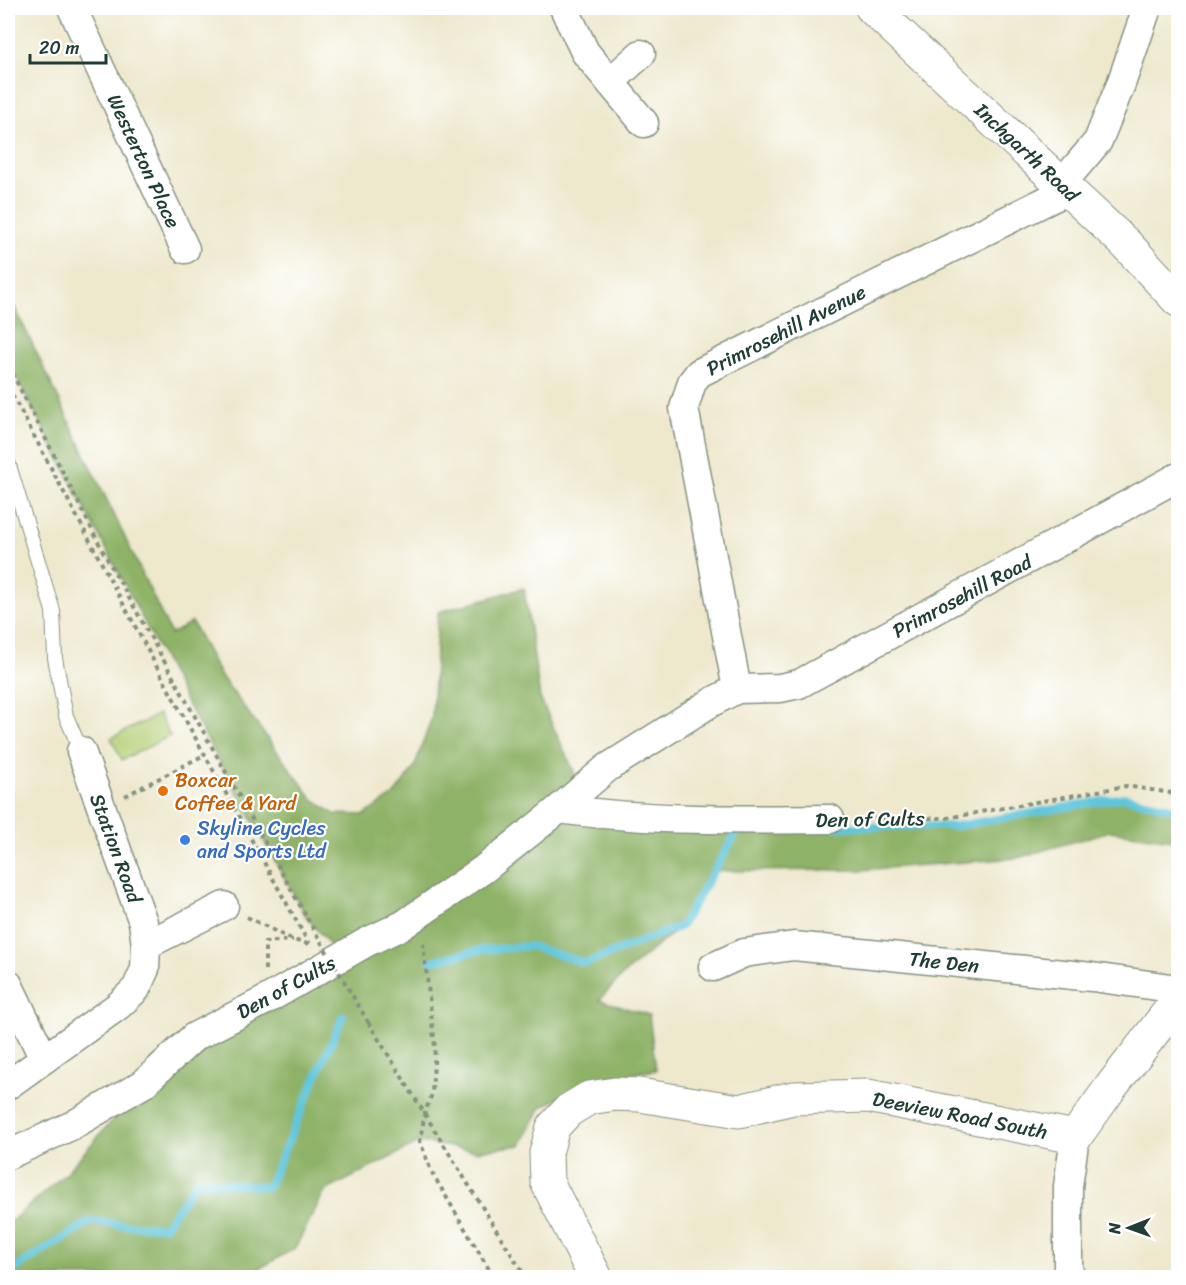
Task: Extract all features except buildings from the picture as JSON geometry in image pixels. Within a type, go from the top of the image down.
[{"type":"street","name":"Westerton Place","points":[[72,8],[185,249]]},
{"type":"street","points":[[564,8],[585,52],[644,123]]},
{"type":"street","name":"Inchgarth Road","points":[[872,8],[1125,243],[1179,300]]},
{"type":"street","points":[[1064,187],[1070,174],[1098,141],[1121,84],[1147,8]]},
{"type":"street","points":[[610,82],[641,54]]},
{"type":"street","name":"Primrosehill Avenue","points":[[737,689],[684,408],[692,382],[699,373],[1060,194],[1064,187]]},
{"type":"street","name":"Primrosehill Road","points":[[737,689],[780,688],[799,684],[1179,477]]},
{"type":"street","name":"Den of Cults","points":[[8,1155],[74,1125],[143,1084],[194,1037],[264,1001],[367,942],[403,925],[484,868],[560,809],[607,768],[712,702],[737,689]]},
{"type":"street","name":"Station Road","points":[[8,1085],[118,1006],[136,988],[145,969],[146,945],[143,922],[81,751]]},
{"type":"street","name":"Den of Cults","points":[[560,809],[626,817],[730,820],[830,819]]},
{"type":"street","points":[[146,945],[224,906]]},
{"type":"street","name":"The Den","points":[[713,968],[744,953],[794,946],[1092,977],[1179,989]]},
{"type":"street","points":[[8,984],[44,1059]]},
{"type":"street","points":[[1071,1278],[1068,1268],[1068,1186],[1075,1137],[1179,1000]]},
{"type":"street","name":"Deeview Road South","points":[[596,1278],[547,1182],[546,1153],[553,1126],[569,1110],[589,1098],[615,1094],[639,1095],[739,1111],[793,1098],[868,1096],[1075,1137]]},
{"type":"lane","points":[[8,462],[53,611],[55,658],[66,716],[81,751]]},
{"type":"path","points":[[8,365],[109,563],[307,918],[368,1022],[526,1278]]},
{"type":"path","points":[[8,387],[75,518],[309,945]]},
{"type":"path","points":[[102,808],[204,754]]},
{"type":"path","name":"Den of Cults","points":[[830,819],[947,818],[1126,786],[1179,794]]},
{"type":"path","points":[[224,906],[293,940],[265,942],[264,1001]]},
{"type":"path","points":[[417,916],[424,946],[435,1047],[432,1094],[424,1112],[420,1142],[431,1171],[495,1278]]},
{"type":"green space","points":[[8,293],[171,634],[192,622],[220,675],[312,798],[334,814],[364,815],[394,795],[414,768],[432,717],[438,612],[524,588],[540,698],[588,802],[612,827],[957,826],[1124,797],[1178,810],[1178,841],[1110,831],[1017,858],[860,870],[715,871],[681,926],[626,972],[599,1000],[649,1015],[656,1070],[596,1079],[541,1107],[521,1145],[476,1151],[420,1142],[325,1191],[295,1248],[245,1277],[8,1277],[8,1224],[64,1175],[120,1112],[204,1043],[350,968],[307,918],[186,702],[8,361]]},
{"type":"green space","points":[[159,714],[170,736],[122,760],[111,738]]},
{"type":"waterway","points":[[833,827],[957,826],[1124,797],[1178,810]]},
{"type":"waterway","points":[[431,961],[481,950],[530,946],[586,963],[681,926],[740,827]]},
{"type":"waterway","points":[[8,1273],[91,1221],[164,1227],[197,1181],[268,1187],[343,1016]]},
{"type":"place","name":"Boxcar Coffee & Yard","points":[[163,791]]},
{"type":"place","name":"Skyline Cycles and Sports Ltd","points":[[185,840]]}]
